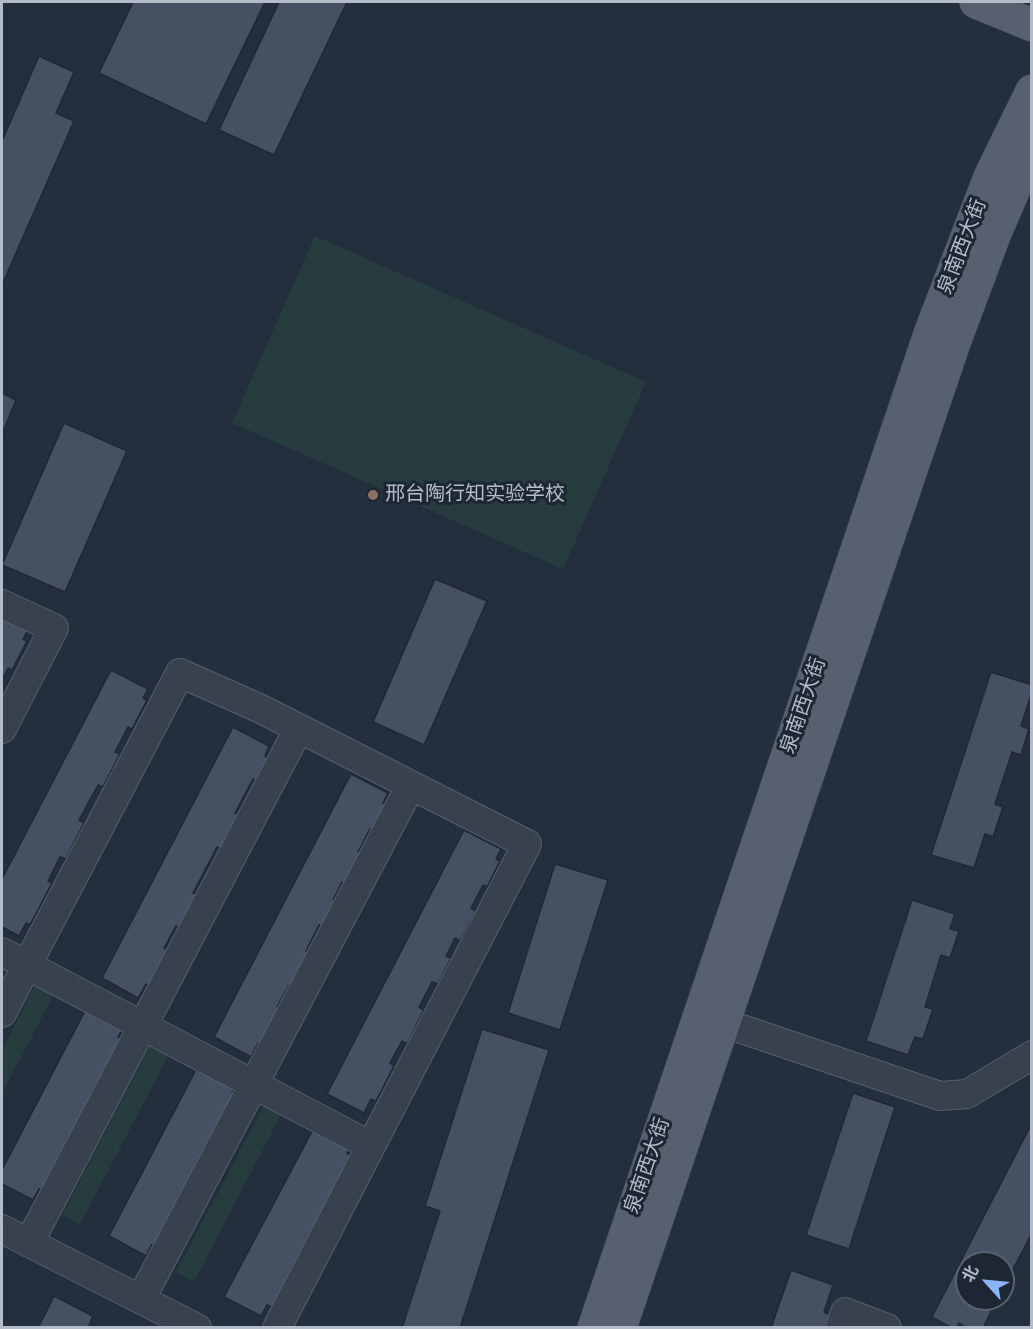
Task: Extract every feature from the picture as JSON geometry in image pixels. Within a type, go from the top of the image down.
[{"type":"main road","points":[[976,2],[1032,25]]},
{"type":"main road","name":"泉南西大街","points":[[594,1328],[931,331],[990,177],[1032,91]]},
{"type":"main road","name":"泉南西大街","points":[[620,1328],[955,340],[995,233],[1032,147]]},
{"type":"lane","points":[[2,604],[54,628],[2,729]]},
{"type":"lane","points":[[2,1013],[180,673],[261,709],[527,844],[277,1328]]},
{"type":"lane","points":[[197,1328],[10,1236],[142,1026],[299,728]]},
{"type":"lane","points":[[141,1299],[411,785]]},
{"type":"lane","points":[[2,952],[371,1146]]},
{"type":"lane","points":[[724,1023],[940,1096],[967,1094],[1032,1055]]},
{"type":"lane","points":[[840,1328],[845,1312],[887,1328]]},
{"type":"green space","points":[[315,236],[646,382],[563,569],[232,423]]},
{"type":"green space","points":[[38,980],[56,990],[2,1094],[2,1050]]},
{"type":"green space","points":[[150,1047],[168,1056],[80,1225],[62,1215]]},
{"type":"green space","points":[[265,1104],[282,1113],[194,1282],[176,1272]]},
{"type":"building","points":[[133,2],[265,2],[206,124],[99,73]]},
{"type":"building","points":[[279,2],[347,2],[274,155],[219,130]]},
{"type":"building","points":[[39,56],[74,72],[56,113],[74,121],[2,285],[2,141]]},
{"type":"building","points":[[2,393],[16,400],[2,434]]},
{"type":"building","points":[[64,423],[127,451],[65,592],[2,565]]},
{"type":"building","points":[[435,579],[487,601],[424,745],[373,722]]},
{"type":"building","points":[[2,616],[28,630],[23,639],[27,641],[12,670],[8,668],[2,680]]},
{"type":"building","points":[[111,670],[148,689],[143,698],[147,700],[132,729],[128,727],[115,752],[120,754],[103,787],[98,785],[79,820],[84,823],[66,859],[60,857],[48,881],[52,883],[30,925],[26,923],[19,936],[2,927],[2,879]]},
{"type":"building","points":[[991,672],[1032,685],[1032,692],[1021,726],[1029,729],[1021,755],[1012,752],[995,804],[1003,807],[993,837],[985,834],[974,868],[931,855]]},
{"type":"building","points":[[233,727],[269,746],[265,756],[269,758],[257,781],[253,779],[235,813],[240,815],[222,849],[217,847],[193,893],[199,895],[181,929],[176,926],[164,948],[169,950],[150,986],[146,984],[138,998],[102,978]]},
{"type":"building","points":[[351,774],[388,793],[383,803],[387,805],[374,831],[370,829],[358,852],[363,855],[347,885],[342,882],[333,900],[338,902],[325,928],[319,925],[306,951],[311,954],[294,988],[289,985],[277,1007],[281,1009],[263,1045],[258,1043],[251,1057],[214,1037]]},
{"type":"building","points":[[464,830],[501,849],[496,859],[500,861],[487,887],[483,885],[471,908],[476,911],[460,941],[455,938],[446,956],[451,958],[438,984],[432,982],[419,1007],[424,1010],[407,1044],[402,1041],[390,1063],[394,1066],[376,1101],[371,1099],[364,1113],[327,1094]]},
{"type":"building","points":[[555,864],[608,880],[560,1030],[508,1013]]},
{"type":"building","points":[[912,900],[955,914],[950,929],[959,931],[950,958],[941,955],[925,1007],[933,1009],[923,1039],[915,1037],[908,1055],[866,1041]]},
{"type":"building","points":[[87,1007],[124,1026],[118,1037],[123,1039],[44,1191],[39,1189],[33,1200],[2,1184],[2,1170]]},
{"type":"building","points":[[482,1029],[549,1050],[460,1328],[402,1328],[440,1211],[425,1206]]},
{"type":"building","points":[[200,1062],[237,1082],[232,1092],[236,1095],[157,1247],[152,1244],[146,1256],[109,1236]]},
{"type":"building","points":[[853,1093],[895,1107],[849,1249],[806,1235]]},
{"type":"building","points":[[1032,1123],[1032,1233],[1015,1265],[1015,1251],[966,1251]]},
{"type":"building","points":[[316,1124],[352,1143],[347,1153],[351,1156],[272,1307],[267,1305],[261,1316],[224,1297]]},
{"type":"building","points":[[791,1270],[833,1285],[824,1312],[830,1315],[825,1328],[771,1328]]},
{"type":"building","points":[[955,1272],[955,1311],[991,1311],[983,1328],[967,1328],[959,1323],[957,1328],[952,1328],[932,1317]]},
{"type":"building","points":[[54,1296],[93,1316],[88,1328],[38,1328]]},
{"type":"place","name":"邢台陶行知实验学校","points":[[373,495]]}]
